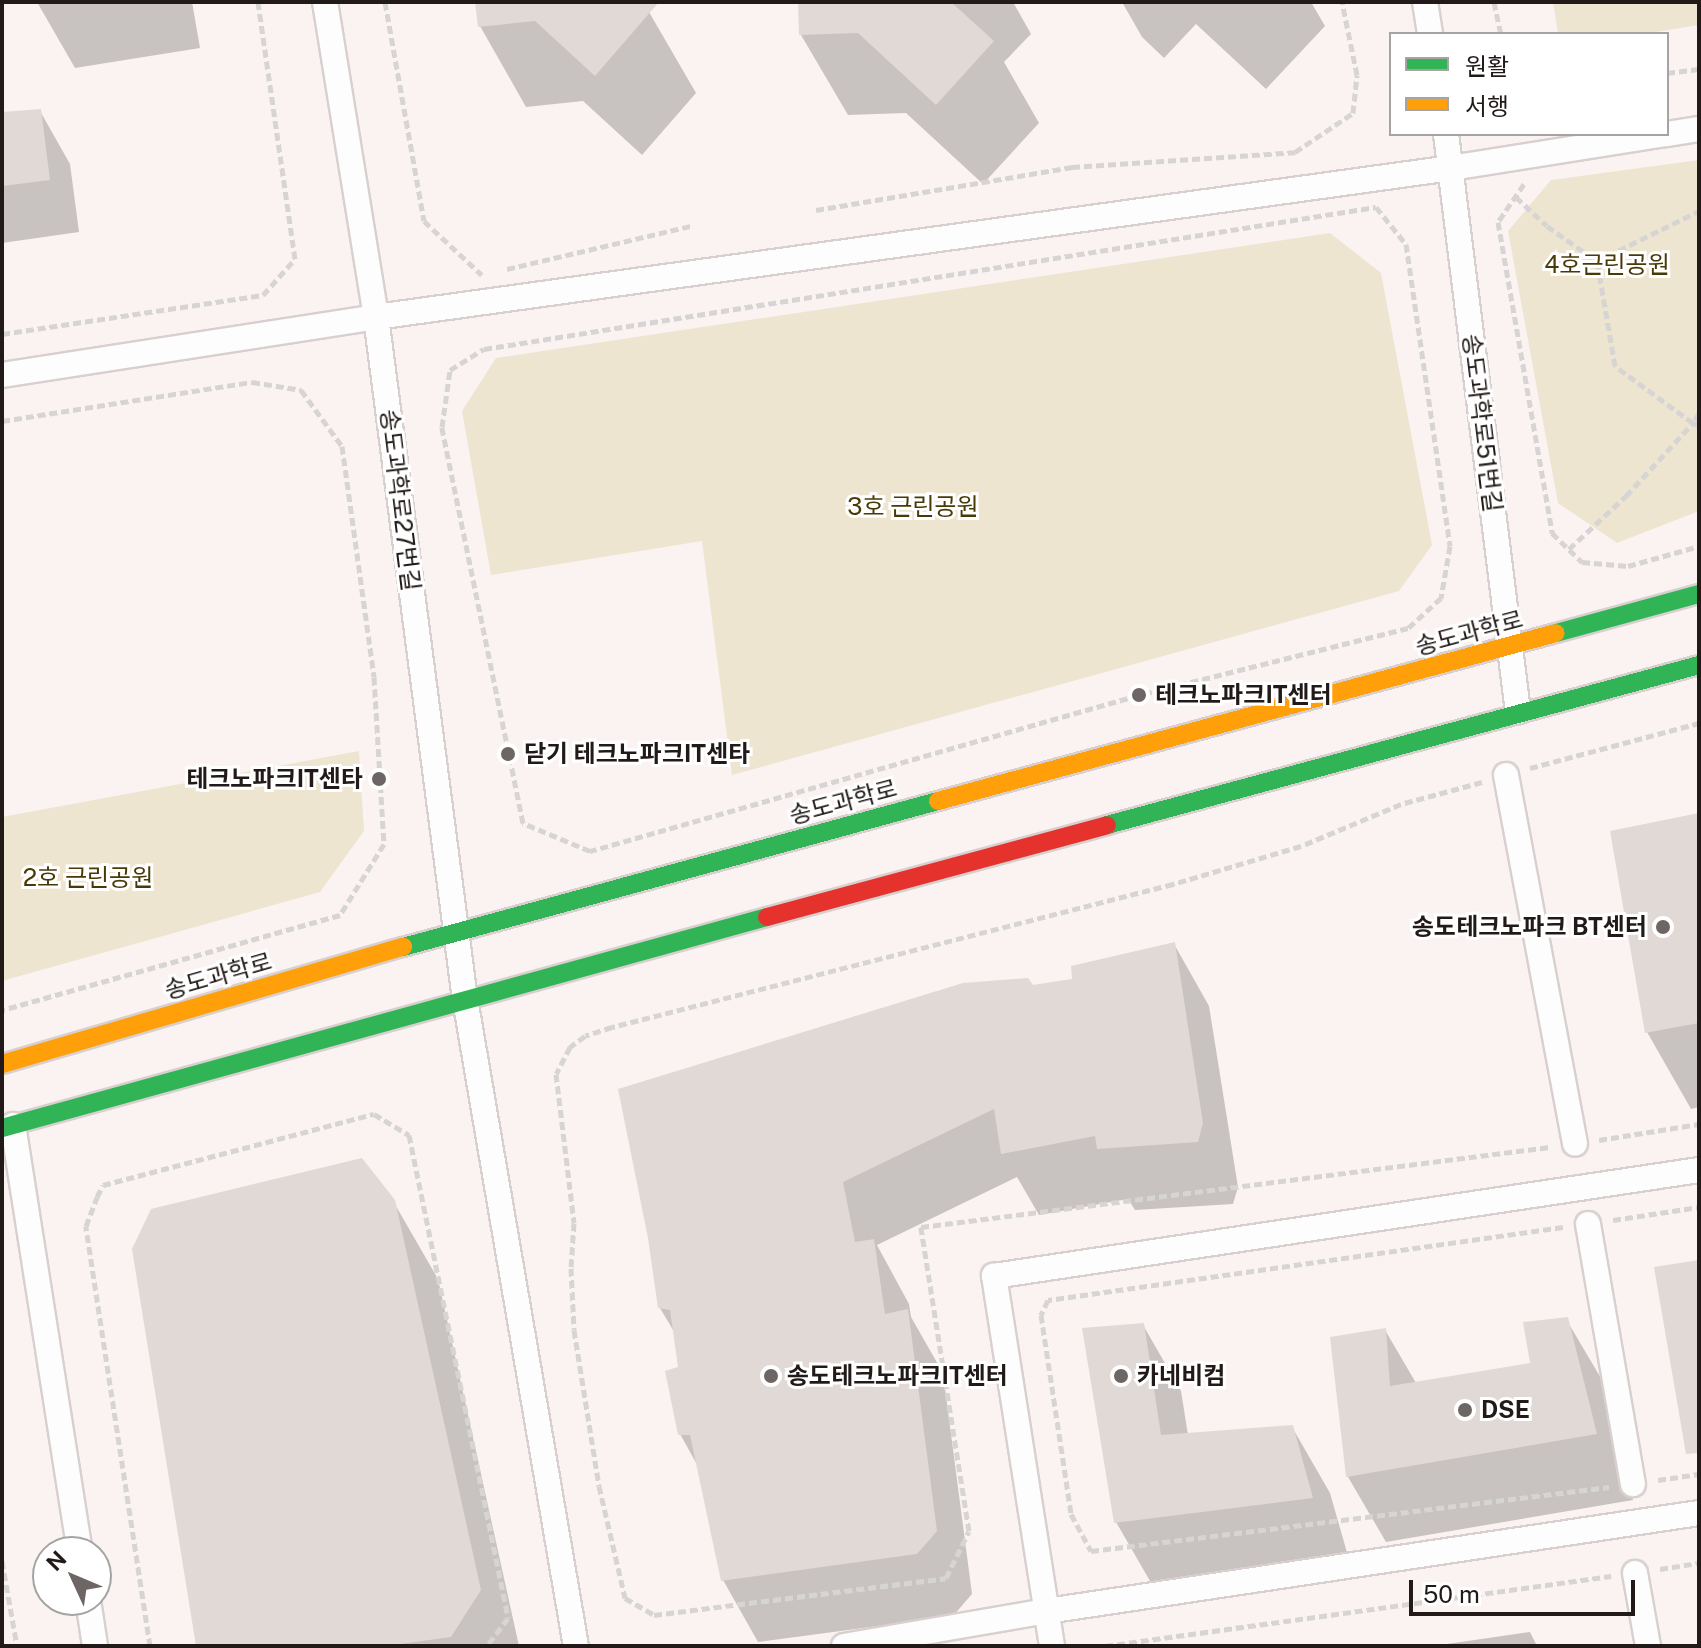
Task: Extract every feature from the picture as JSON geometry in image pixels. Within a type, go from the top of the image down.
[{"type":"main road","name":"송도과학로","points":[[2,1064],[455,932],[1699,594]]},
{"type":"main road","points":[[7,1126],[1699,665]]},
{"type":"street","name":"송도과학로27번길","points":[[325,2],[376,317],[465,999],[576,1646]]},
{"type":"street","points":[[1425,2],[1430,32]]},
{"type":"street","points":[[1669,134],[1699,129]]},
{"type":"street","name":"송도과학로51번길","points":[[1446,136],[1518,712]]},
{"type":"street","points":[[2,375],[376,317],[1451,168],[1653,136]]},
{"type":"street","points":[[1506,775],[1575,1144]]},
{"type":"street","points":[[7,1126],[77,1536]]},
{"type":"street","points":[[1052,1646],[994,1276],[1699,1170]]},
{"type":"street","points":[[1588,1224],[1633,1484]]},
{"type":"street","points":[[844,1646],[1047,1611],[1699,1513]]},
{"type":"street","points":[[1635,1573],[1648,1646]]},
{"type":"street","points":[[90,1616],[95,1646]]},
{"type":"path","points":[[2,334],[263,295],[295,259],[258,2]]},
{"type":"path","points":[[385,2],[424,221],[479,275],[691,226]]},
{"type":"path","points":[[816,210],[1072,167],[1295,152],[1353,113],[1357,75],[1342,2]]},
{"type":"path","points":[[1494,2],[1501,32]]},
{"type":"path","points":[[1669,73],[1699,69]]},
{"type":"path","points":[[1530,176],[1498,222],[1552,533],[1582,562],[1628,566],[1699,546]]},
{"type":"path","points":[[1516,197],[1547,226],[1597,261],[1615,366],[1696,424]]},
{"type":"path","points":[[1376,207],[1406,244],[1450,546],[1441,598],[1408,628],[1139,695],[590,851],[523,823],[442,427],[450,370],[484,349],[1376,207]]},
{"type":"path","points":[[1597,261],[1699,211]]},
{"type":"path","points":[[2,421],[252,382],[301,390],[342,446],[374,677],[384,844],[340,915],[2,1010]]},
{"type":"path","points":[[1569,549],[1696,424],[1699,413]]},
{"type":"path","points":[[1699,723],[1401,804],[1301,846],[1173,884],[612,1027],[585,1036],[570,1047],[556,1074],[574,1223],[571,1268],[574,1330],[599,1486],[625,1598],[654,1615],[946,1578],[969,1531],[921,1227],[1575,1144],[1699,1124]]},
{"type":"path","points":[[150,1646],[86,1226],[97,1197],[103,1185],[374,1114],[409,1135],[508,1618],[487,1646]]},
{"type":"path","points":[[1699,1207],[1048,1300],[1041,1315],[1071,1514],[1091,1551],[1699,1474]]},
{"type":"path","points":[[2,1561],[17,1646]]},
{"type":"path","points":[[1105,1646],[1699,1563]]},
{"type":"green space","points":[[1553,2],[1699,2],[1699,25],[1656,32],[1558,32]]},
{"type":"green space","name":"4호근린공원","points":[[1699,160],[1699,511],[1617,543],[1558,503],[1508,231],[1551,180]]},
{"type":"green space","name":"3호 근린공원","points":[[1330,233],[1381,273],[1432,545],[1399,591],[732,775],[702,541],[491,575],[462,411],[496,358]]},
{"type":"green space","name":"2호 근린공원","points":[[359,751],[364,831],[320,892],[2,981],[2,817]]},
{"type":"building","points":[[475,2],[659,2],[595,76],[535,21],[478,27]]},
{"type":"building","points":[[798,2],[951,2],[994,41],[936,105],[858,33],[799,35]]},
{"type":"building","points":[[41,109],[50,180],[2,186],[2,112]]},
{"type":"building","name":"송도테크노파크 BT센터","points":[[1699,813],[1699,1023],[1645,1033],[1610,831]]},
{"type":"building","points":[[1175,942],[1203,1123],[1198,1142],[1097,1149],[1095,1136],[1001,1154],[994,1109],[843,1182],[855,1242],[874,1239],[885,1314],[908,1309],[937,1531],[917,1554],[721,1581],[690,1435],[678,1435],[665,1371],[678,1367],[670,1310],[658,1308],[648,1238],[618,1089],[963,983],[1028,978],[1033,985],[1072,979],[1071,966]]},
{"type":"building","points":[[362,1158],[395,1200],[481,1590],[451,1637],[386,1646],[196,1646],[132,1249],[151,1209]]},
{"type":"building","points":[[1699,1260],[1699,1453],[1686,1454],[1654,1267]]},
{"type":"building","name":"DSE","points":[[1568,1317],[1597,1434],[1346,1477],[1330,1337],[1386,1328],[1390,1386],[1530,1363],[1523,1322]]},
{"type":"building","name":"카네비컴","points":[[1144,1323],[1161,1435],[1293,1425],[1313,1498],[1114,1523],[1082,1328]]},
{"type":"traffic: fast","points":[[1556,633],[1699,594]]},
{"type":"traffic: fast","points":[[1107,825],[1699,665]]},
{"type":"traffic: fast","points":[[403,947],[938,801]]},
{"type":"traffic: fast","points":[[2,1128],[767,917]]},
{"type":"traffic: slow","points":[[938,801],[1556,633]]},
{"type":"traffic: slow","points":[[2,1064],[403,947]]},
{"type":"traffic: jam","points":[[767,917],[1107,825]]},
{"type":"place","name":"테크노파크IT센터","points":[[1139,695]]},
{"type":"place","name":"닫기 테크노파크IT센타","points":[[508,754]]},
{"type":"place","name":"테크노파크IT센타","points":[[379,779]]},
{"type":"place","name":"송도테크노파크 BT센터","points":[[1663,927]]},
{"type":"place","name":"송도테크노파크IT센터","points":[[771,1376]]},
{"type":"place","name":"카네비컴","points":[[1121,1376]]},
{"type":"place","name":"DSE","points":[[1465,1410]]}]
